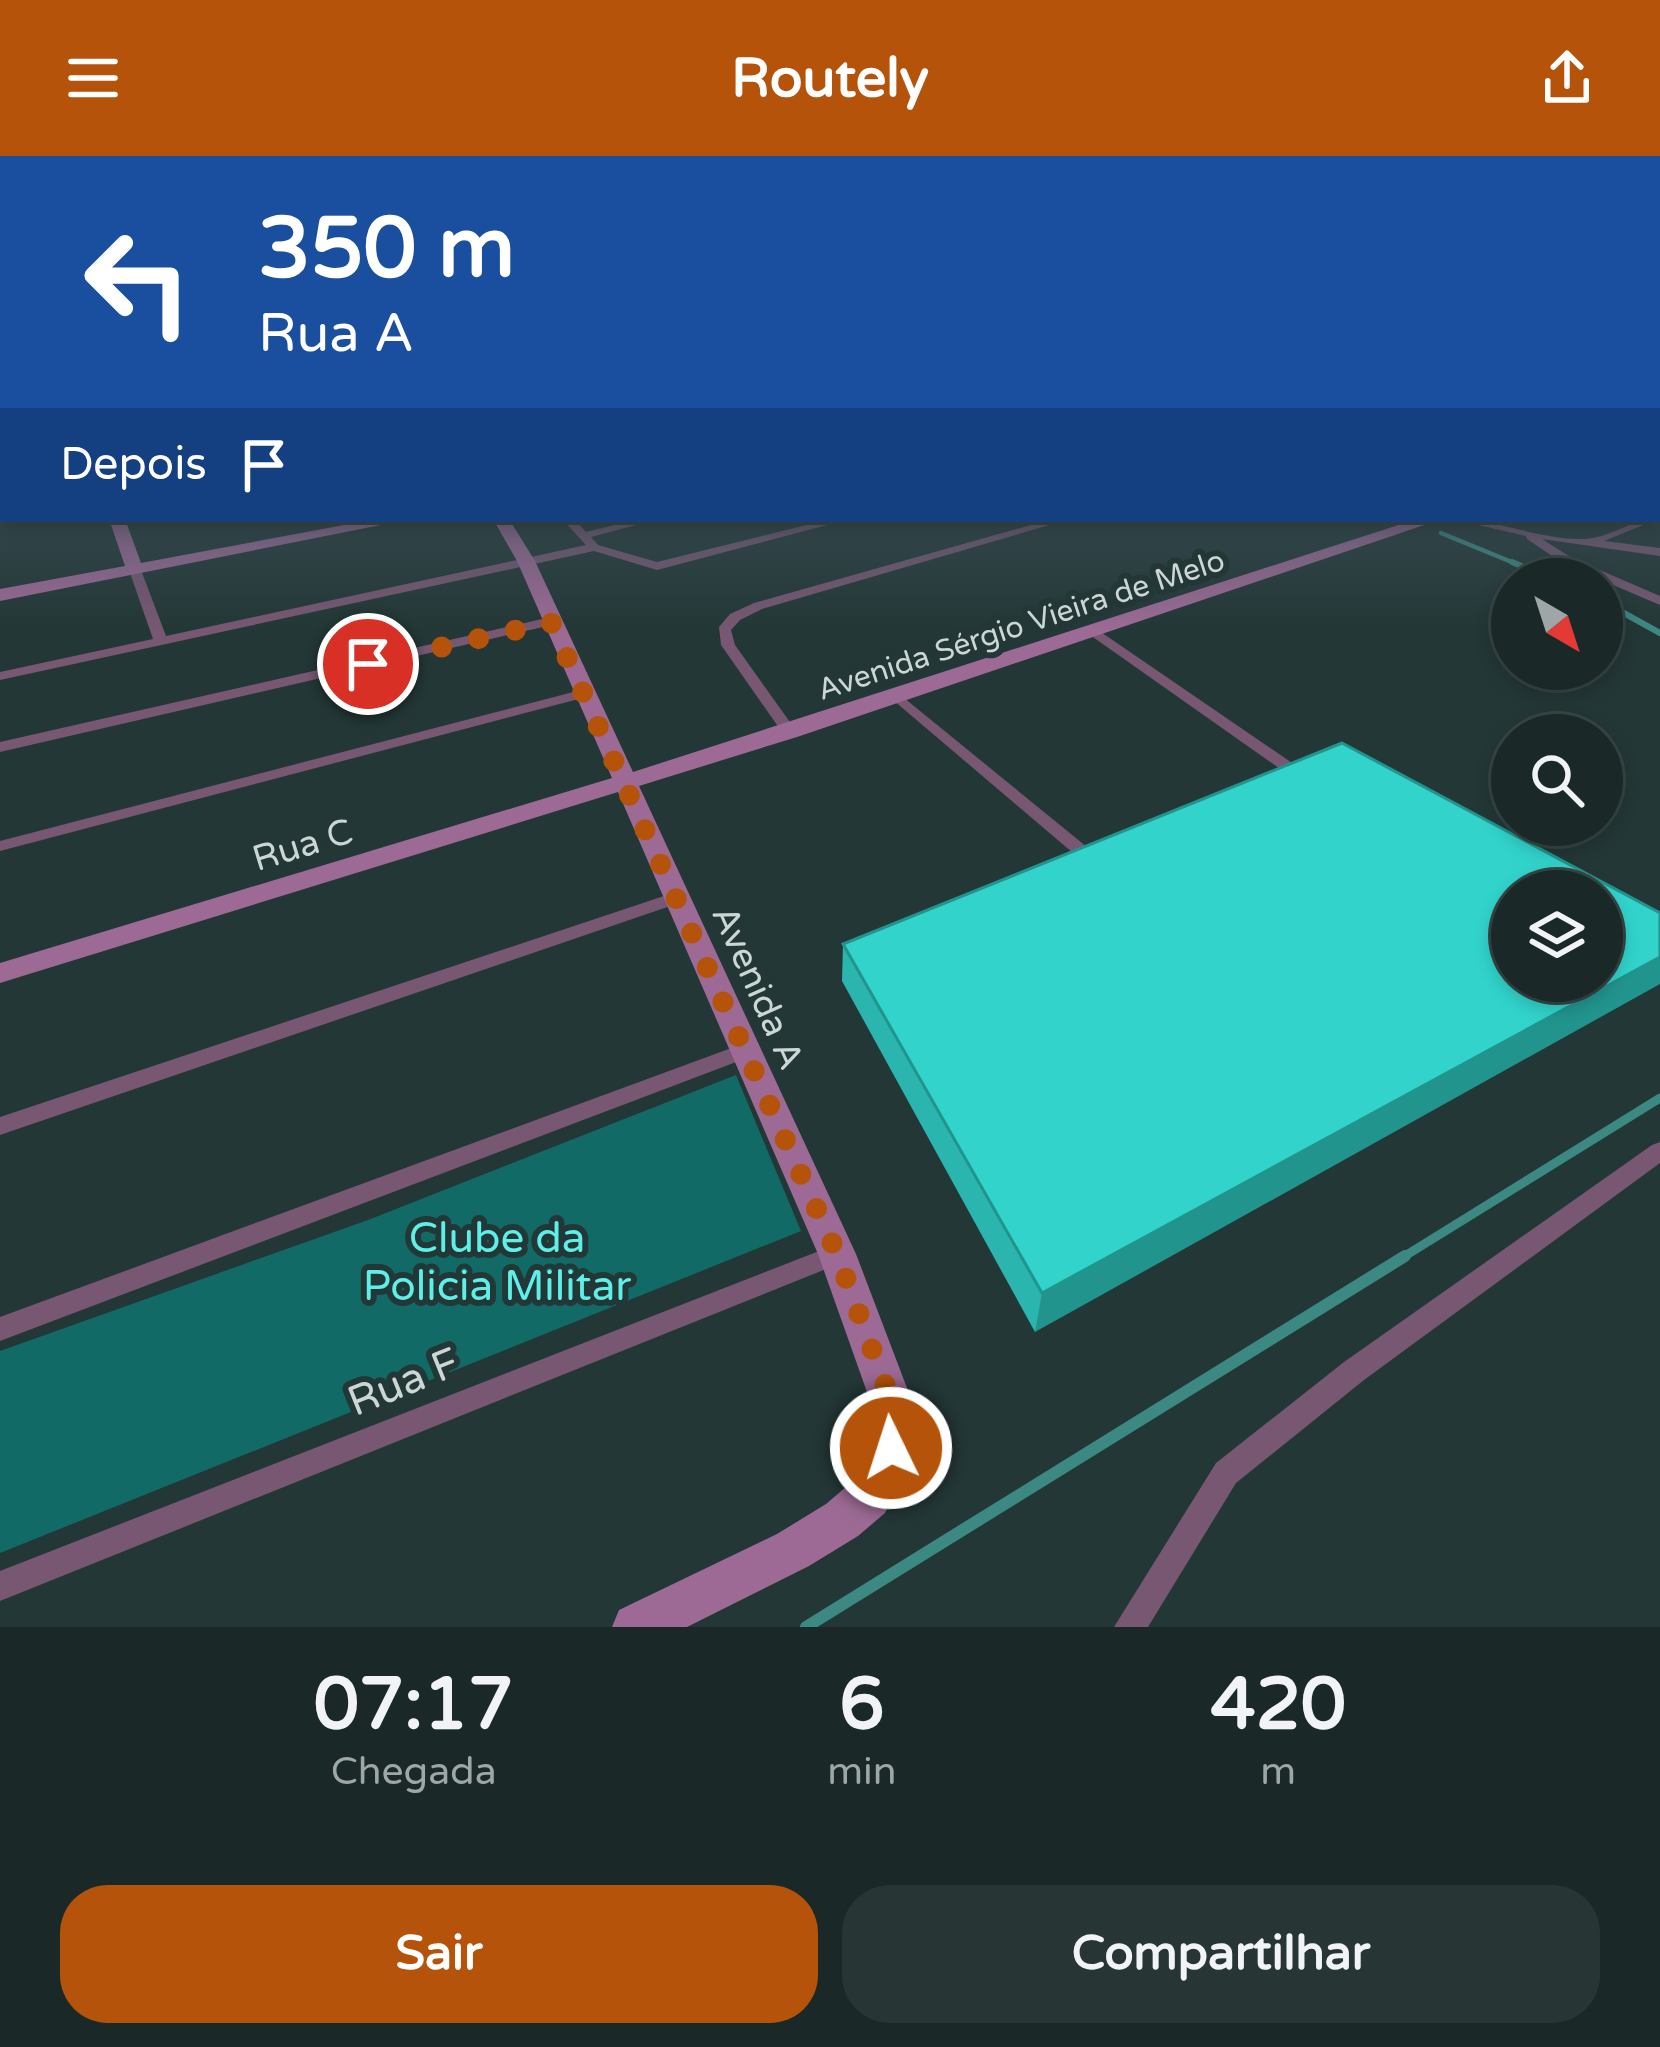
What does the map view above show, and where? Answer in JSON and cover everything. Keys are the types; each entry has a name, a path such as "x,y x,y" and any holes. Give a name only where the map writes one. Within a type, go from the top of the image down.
{"street":[{"path":"121,522 161,641"},
{"path":"0,595 388,522"},
{"name":"Avenida A","path":"503,522 526,561 837,1254 894,1409 891,1448 869,1497 794,1550 636,1627"},
{"path":"570,522 594,547 657,566 832,522"},
{"path":"789,732 728,646 724,630 735,617 758,606 1053,522"},
{"path":"1382,522 1402,530"},
{"name":"Avenida Sérgio Vieira de Melo","path":"625,784 1425,522"},
{"path":"1472,522 1660,552"},
{"path":"1589,543 1644,522"},
{"path":"582,536 612,524"},
{"path":"1527,534 1568,561 1655,602"},
{"path":"0,676 594,547"},
{"path":"0,747 551,622"},
{"path":"1095,632 1292,770"},
{"path":"0,846 585,693"},
{"path":"898,697 1092,860"},
{"name":"Rua C","path":"0,973 625,784"},
{"path":"0,1126 676,898"},
{"path":"0,1329 745,1051"},
{"path":"1130,1627 1226,1473 1259,1444 1660,1151"},
{"name":"Rua F","path":"0,1586 837,1254"}],"green space":[{"name":"Clube da Policia Militar","path":"736,1075 801,1231 0,1553 0,1351 368,1220"}],"building":[{"path":"1342,743 1491,823 1491,846 1535,846 1580,870 1491,870 1491,1002 1577,1002 1042,1293 843,944"},
{"path":"1623,893 1660,913 1660,957 1623,977"}],"waterway":[{"path":"1441,533 1502,558"},
{"path":"1623,613 1660,633"},
{"path":"1400,1259 1660,1098"},
{"path":"806,1627 1405,1256"}],"route":[{"path":"368,664 551,622 837,1254 894,1409 891,1448"}]}
